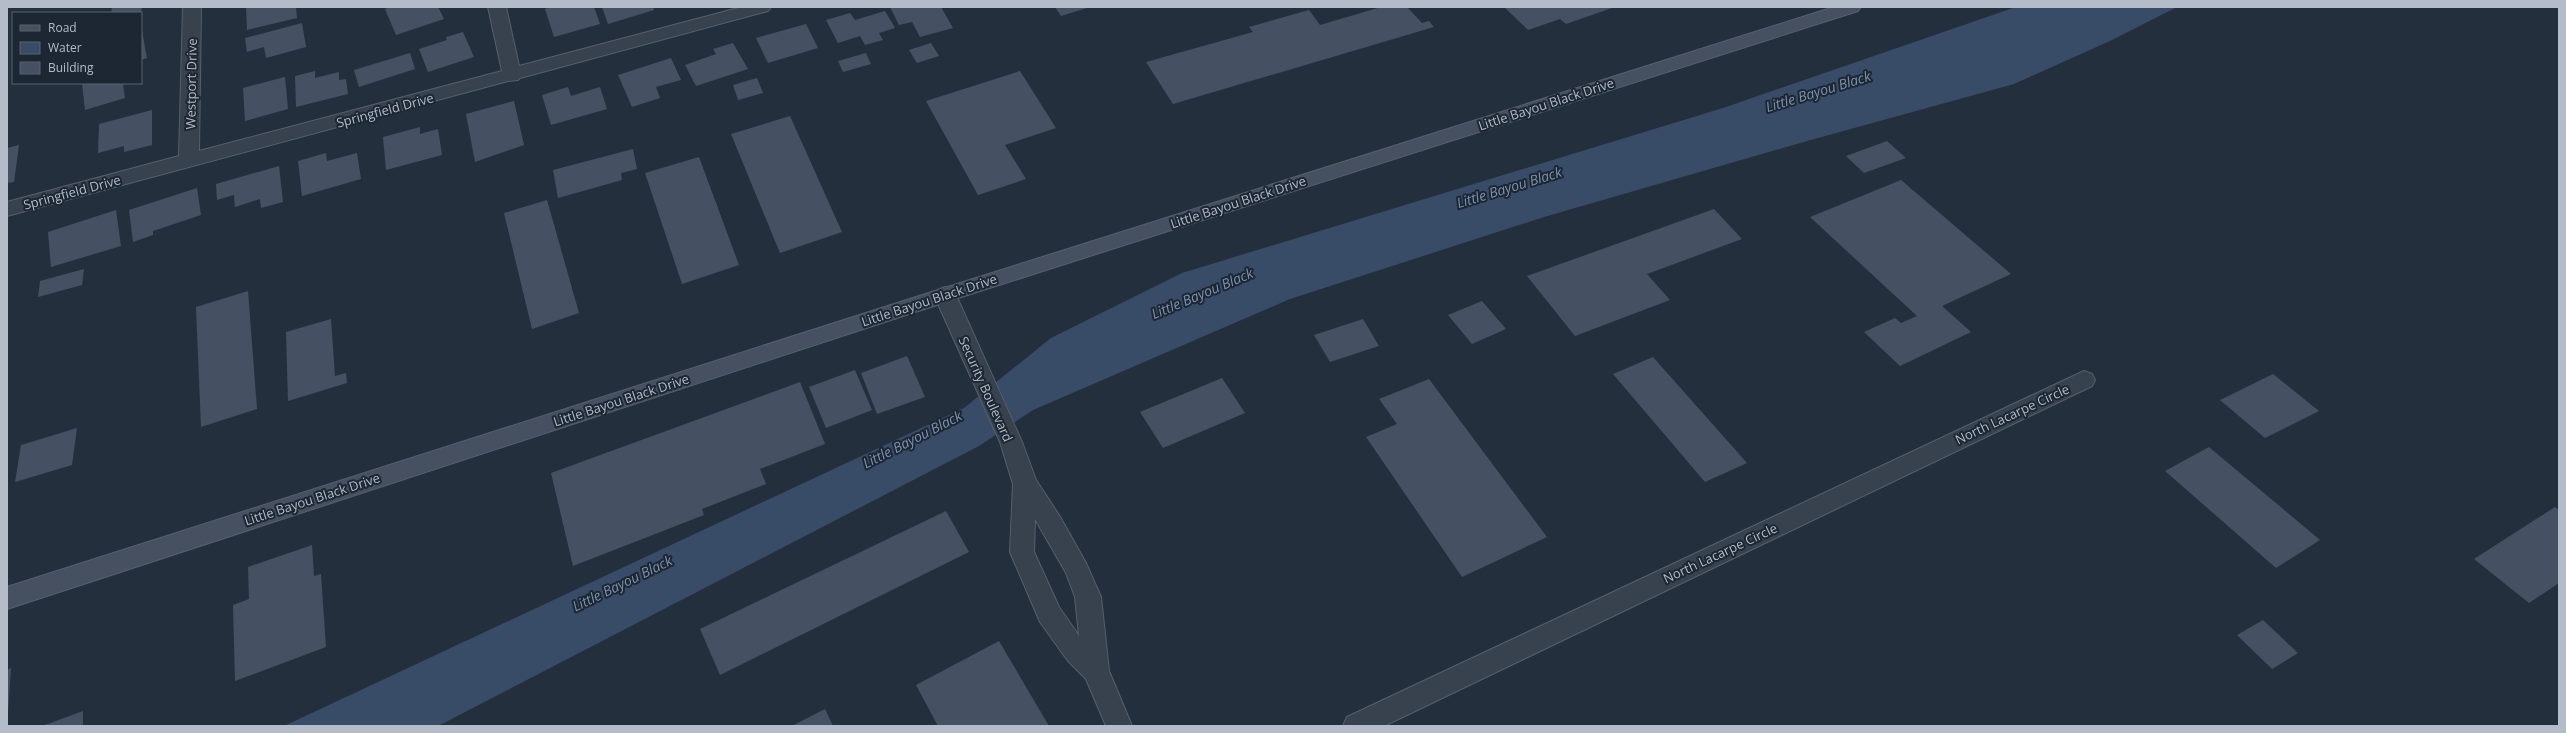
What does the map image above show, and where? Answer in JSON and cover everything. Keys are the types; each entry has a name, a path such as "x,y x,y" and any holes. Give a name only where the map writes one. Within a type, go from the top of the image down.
{"main road":[{"name":"Little Bayou Black Drive","path":"7,598 945,295 1852,7"}],"street":[{"name":"Westport Drive","path":"189,162 192,7"},
{"path":"497,7 512,76"},
{"name":"Springfield Drive","path":"7,209 512,76 762,7"},
{"name":"Security Boulevard","path":"945,295 970,354 1011,442 1025,484 1051,522 1077,570 1088,597 1096,671 1119,726"},
{"name":"North Lacarpe Circle","path":"1356,726 2084,380"},
{"name":"Security Boulevard","path":"1025,484 1022,552 1049,614 1077,652 1096,671"}],"water":[{"name":"Little Bayou Black","path":"2016,7 2177,7 2112,40 2014,84 1807,141 1544,217 1290,299 1033,410 979,446 438,726 284,726 964,408 1051,338 1182,273 1723,108"}],"building":[{"path":"112,7 142,7 141,12 111,12"},
{"path":"246,7 296,7 297,18 247,30"},
{"path":"389,7 438,7 444,19 396,35 385,9"},
{"path":"551,7 594,7 600,24 554,37 545,9"},
{"path":"602,7 653,7 654,10 608,24"},
{"path":"890,7 941,7 953,28 920,37 912,22 899,25"},
{"path":"1055,7 1090,7 1061,16"},
{"path":"1381,7 1407,7 1422,23 1429,21 1434,27 1173,104 1146,62 1253,32 1249,27 1309,10 1320,25"},
{"path":"1504,7 1615,7 1566,24 1560,19 1528,30"},
{"path":"885,11 895,28 879,33 883,40 865,45 860,36 838,43 826,20 850,13 855,20"},
{"path":"302,23 306,47 266,58 264,47 247,52 245,38"},
{"path":"806,24 818,48 768,63 756,38"},
{"path":"142,31 147,58 142,60"},
{"path":"463,32 474,57 428,72 419,49 447,40 446,37"},
{"path":"733,43 748,69 696,86 685,65 716,54 713,49"},
{"path":"931,43 939,56 917,63 909,50"},
{"path":"410,53 415,69 359,87 354,70"},
{"path":"866,53 871,64 843,72 838,61"},
{"path":"671,58 681,80 656,87 660,98 632,107 618,75"},
{"path":"315,71 315,78 339,72 339,80 346,79 348,94 296,107 295,76"},
{"path":"1020,71 1056,128 1005,145 1026,179 978,195 926,101"},
{"path":"285,77 288,109 245,121 243,88"},
{"path":"757,78 763,93 738,100 733,85"},
{"path":"82,84 125,84 123,85 125,98 85,110"},
{"path":"568,87 571,96 600,87 607,109 551,125 542,95"},
{"path":"514,101 524,145 475,162 466,114"},
{"path":"152,110 152,145 124,152 124,146 98,153 99,124"},
{"path":"790,116 842,232 780,253 731,134"},
{"path":"420,127 420,134 438,129 442,155 386,170 383,137"},
{"path":"1887,141 1906,158 1864,173 1846,156"},
{"path":"19,145 14,182 7,183 7,148"},
{"path":"633,149 637,169 621,173 622,180 558,198 553,170"},
{"path":"326,153 327,161 357,153 361,179 302,196 298,161"},
{"path":"699,157 739,265 682,284 645,173"},
{"path":"279,166 283,202 261,208 260,199 235,207 234,195 217,200 216,184"},
{"path":"1901,180 2011,274 1942,306 1971,332 1900,366 1864,332 1895,318 1901,323 1917,316 1810,217"},
{"path":"197,188 201,215 153,231 153,235 133,242 129,210"},
{"path":"547,200 579,313 532,329 504,213"},
{"path":"1714,209 1742,239 1647,274 1670,300 1575,336 1527,276"},
{"path":"116,210 121,246 51,267 48,232"},
{"path":"84,269 82,285 38,297 40,281"},
{"path":"248,291 257,409 201,427 196,307"},
{"path":"1482,301 1506,329 1472,344 1448,315"},
{"path":"331,319 335,376 346,373 347,383 288,401 286,332"},
{"path":"1363,319 1379,346 1330,362 1314,335"},
{"path":"907,356 925,397 877,414 861,373"},
{"path":"1653,357 1747,463 1705,482 1613,374"},
{"path":"855,370 872,410 826,428 809,387"},
{"path":"2273,374 2319,411 2265,438 2220,400"},
{"path":"1222,378 1245,413 1163,448 1140,412"},
{"path":"1429,379 1547,537 1462,577 1366,437 1397,424 1379,399"},
{"path":"800,382 825,444 760,469 766,484 702,509 704,515 573,566 551,473"},
{"path":"77,428 72,465 15,482 21,445"},
{"path":"2209,447 2320,540 2276,568 2165,471"},
{"path":"2555,507 2559,510 2559,583 2529,603 2474,559"},
{"path":"946,511 969,552 720,675 700,629"},
{"path":"312,545 314,576 321,574 326,647 235,681 233,605 249,599 248,567"},
{"path":"2263,620 2298,653 2272,669 2237,635"},
{"path":"999,641 1049,726 938,726 916,685"},
{"path":"11,668 8,714 7,714 7,670"},
{"path":"825,709 833,726 792,726"},
{"path":"83,711 83,726 42,726"}]}
